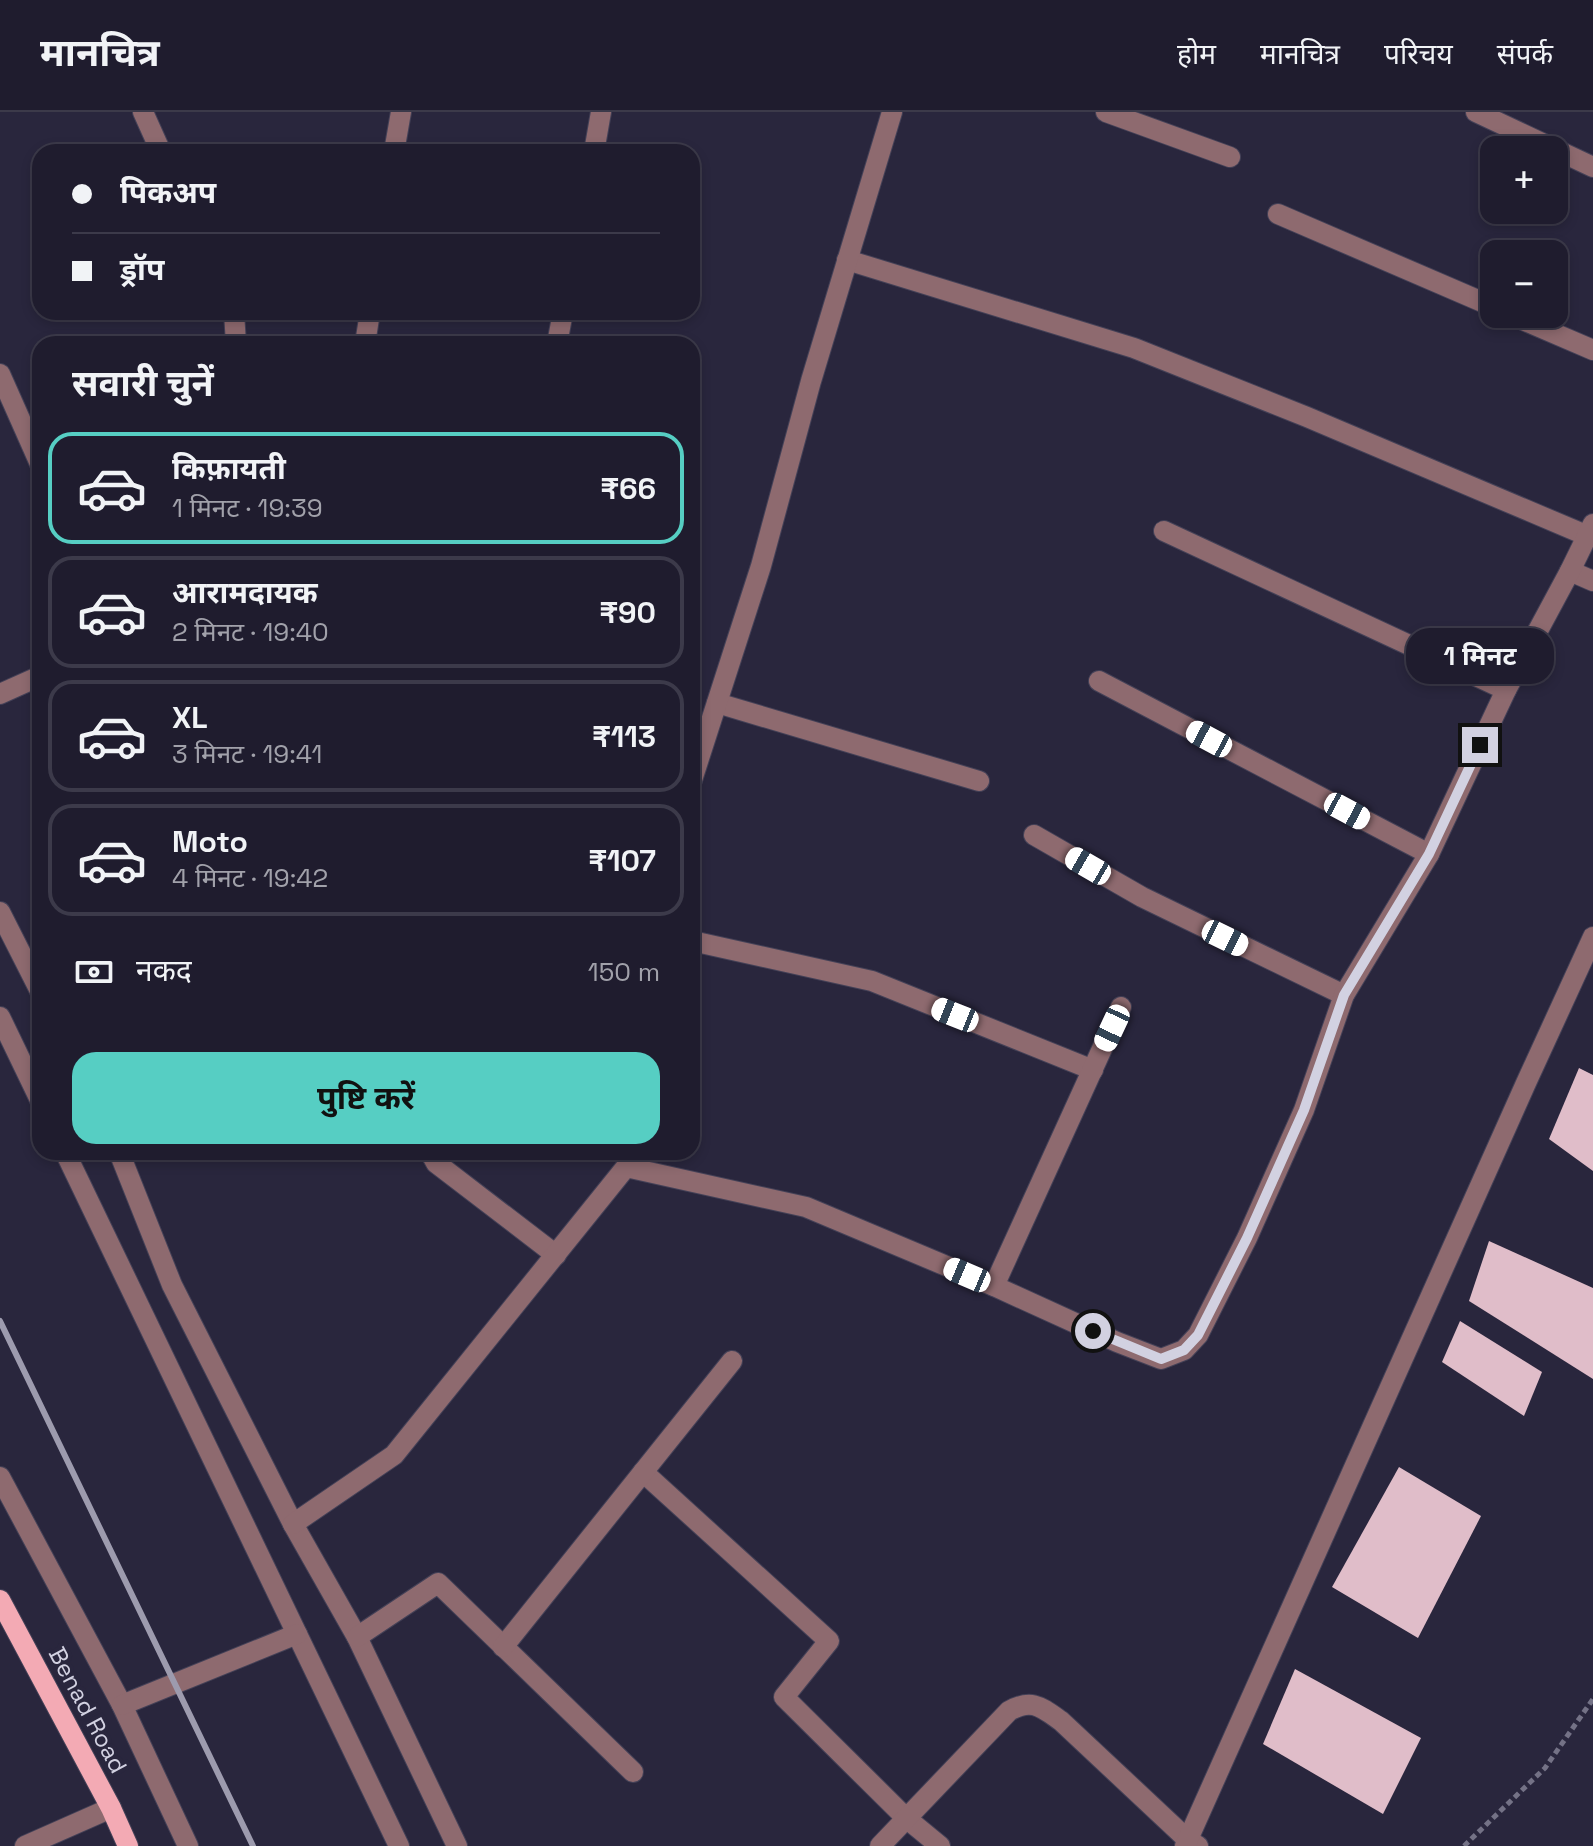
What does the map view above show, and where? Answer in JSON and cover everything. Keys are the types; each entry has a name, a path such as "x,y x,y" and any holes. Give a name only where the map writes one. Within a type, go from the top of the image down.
{"main road":[{"name":"Benad Road","path":"0,1600 111,1808 128,1846"}],"street":[{"path":"143,112 157,144"},
{"path":"395,144 401,112"},
{"path":"595,144 601,112"},
{"path":"700,755 761,566 811,381 892,112"},
{"path":"1106,112 1230,157"},
{"path":"1476,112 1593,167"},
{"path":"1278,214 1480,301"},
{"path":"293,1524 394,1455 556,1255 621,1160 806,1207 1161,1359 1184,1350 1198,1335 1247,1238 1304,1110 1344,995 1429,854 1506,690 1591,530 1134,348 847,260"},
{"path":"1542,328 1593,350"},
{"path":"0,374 32,444"},
{"path":"1164,531 1506,690"},
{"path":"1570,571 1593,581"},
{"path":"0,694 32,680"},
{"path":"1099,681 1429,854"},
{"path":"717,703 979,781"},
{"path":"1034,835 1142,897 1344,995"},
{"path":"0,912 32,959"},
{"path":"880,1846 1009,1711 1021,1705 1039,1705 1061,1721 1190,1844 1519,1097 1593,937"},
{"path":"700,943 872,981 1093,1070"},
{"path":"994,1286 1121,1007"},
{"path":"0,1017 32,1083"},
{"path":"69,1160 399,1846"},
{"path":"123,1160 172,1285 293,1524 357,1637 457,1846"},
{"path":"434,1160 556,1255"},
{"path":"503,1647 732,1361"},
{"path":"643,1472 829,1641 784,1697 906,1818 940,1846"},
{"path":"0,1477 122,1705 188,1846"},
{"path":"357,1637 438,1583 633,1772"},
{"path":"122,1705 297,1634"},
{"path":"25,1846 111,1808"}],"path":[{"path":"1464,1846 1545,1768 1593,1699"}],"building":[{"path":"1579,1068 1593,1075 1593,1171 1549,1139"},
{"path":"1489,1241 1593,1288 1593,1379 1469,1301"},
{"path":"1460,1321 1542,1372 1524,1416 1442,1362"},
{"path":"1399,1467 1481,1516 1418,1638 1332,1587"},
{"path":"1295,1669 1421,1738 1383,1814 1263,1744"}],"railway":[{"path":"0,1321 253,1846"}],"route":[{"path":"1093,1331 1161,1359 1184,1350 1198,1335 1247,1238 1304,1110 1344,995 1429,854 1480,745"}]}
